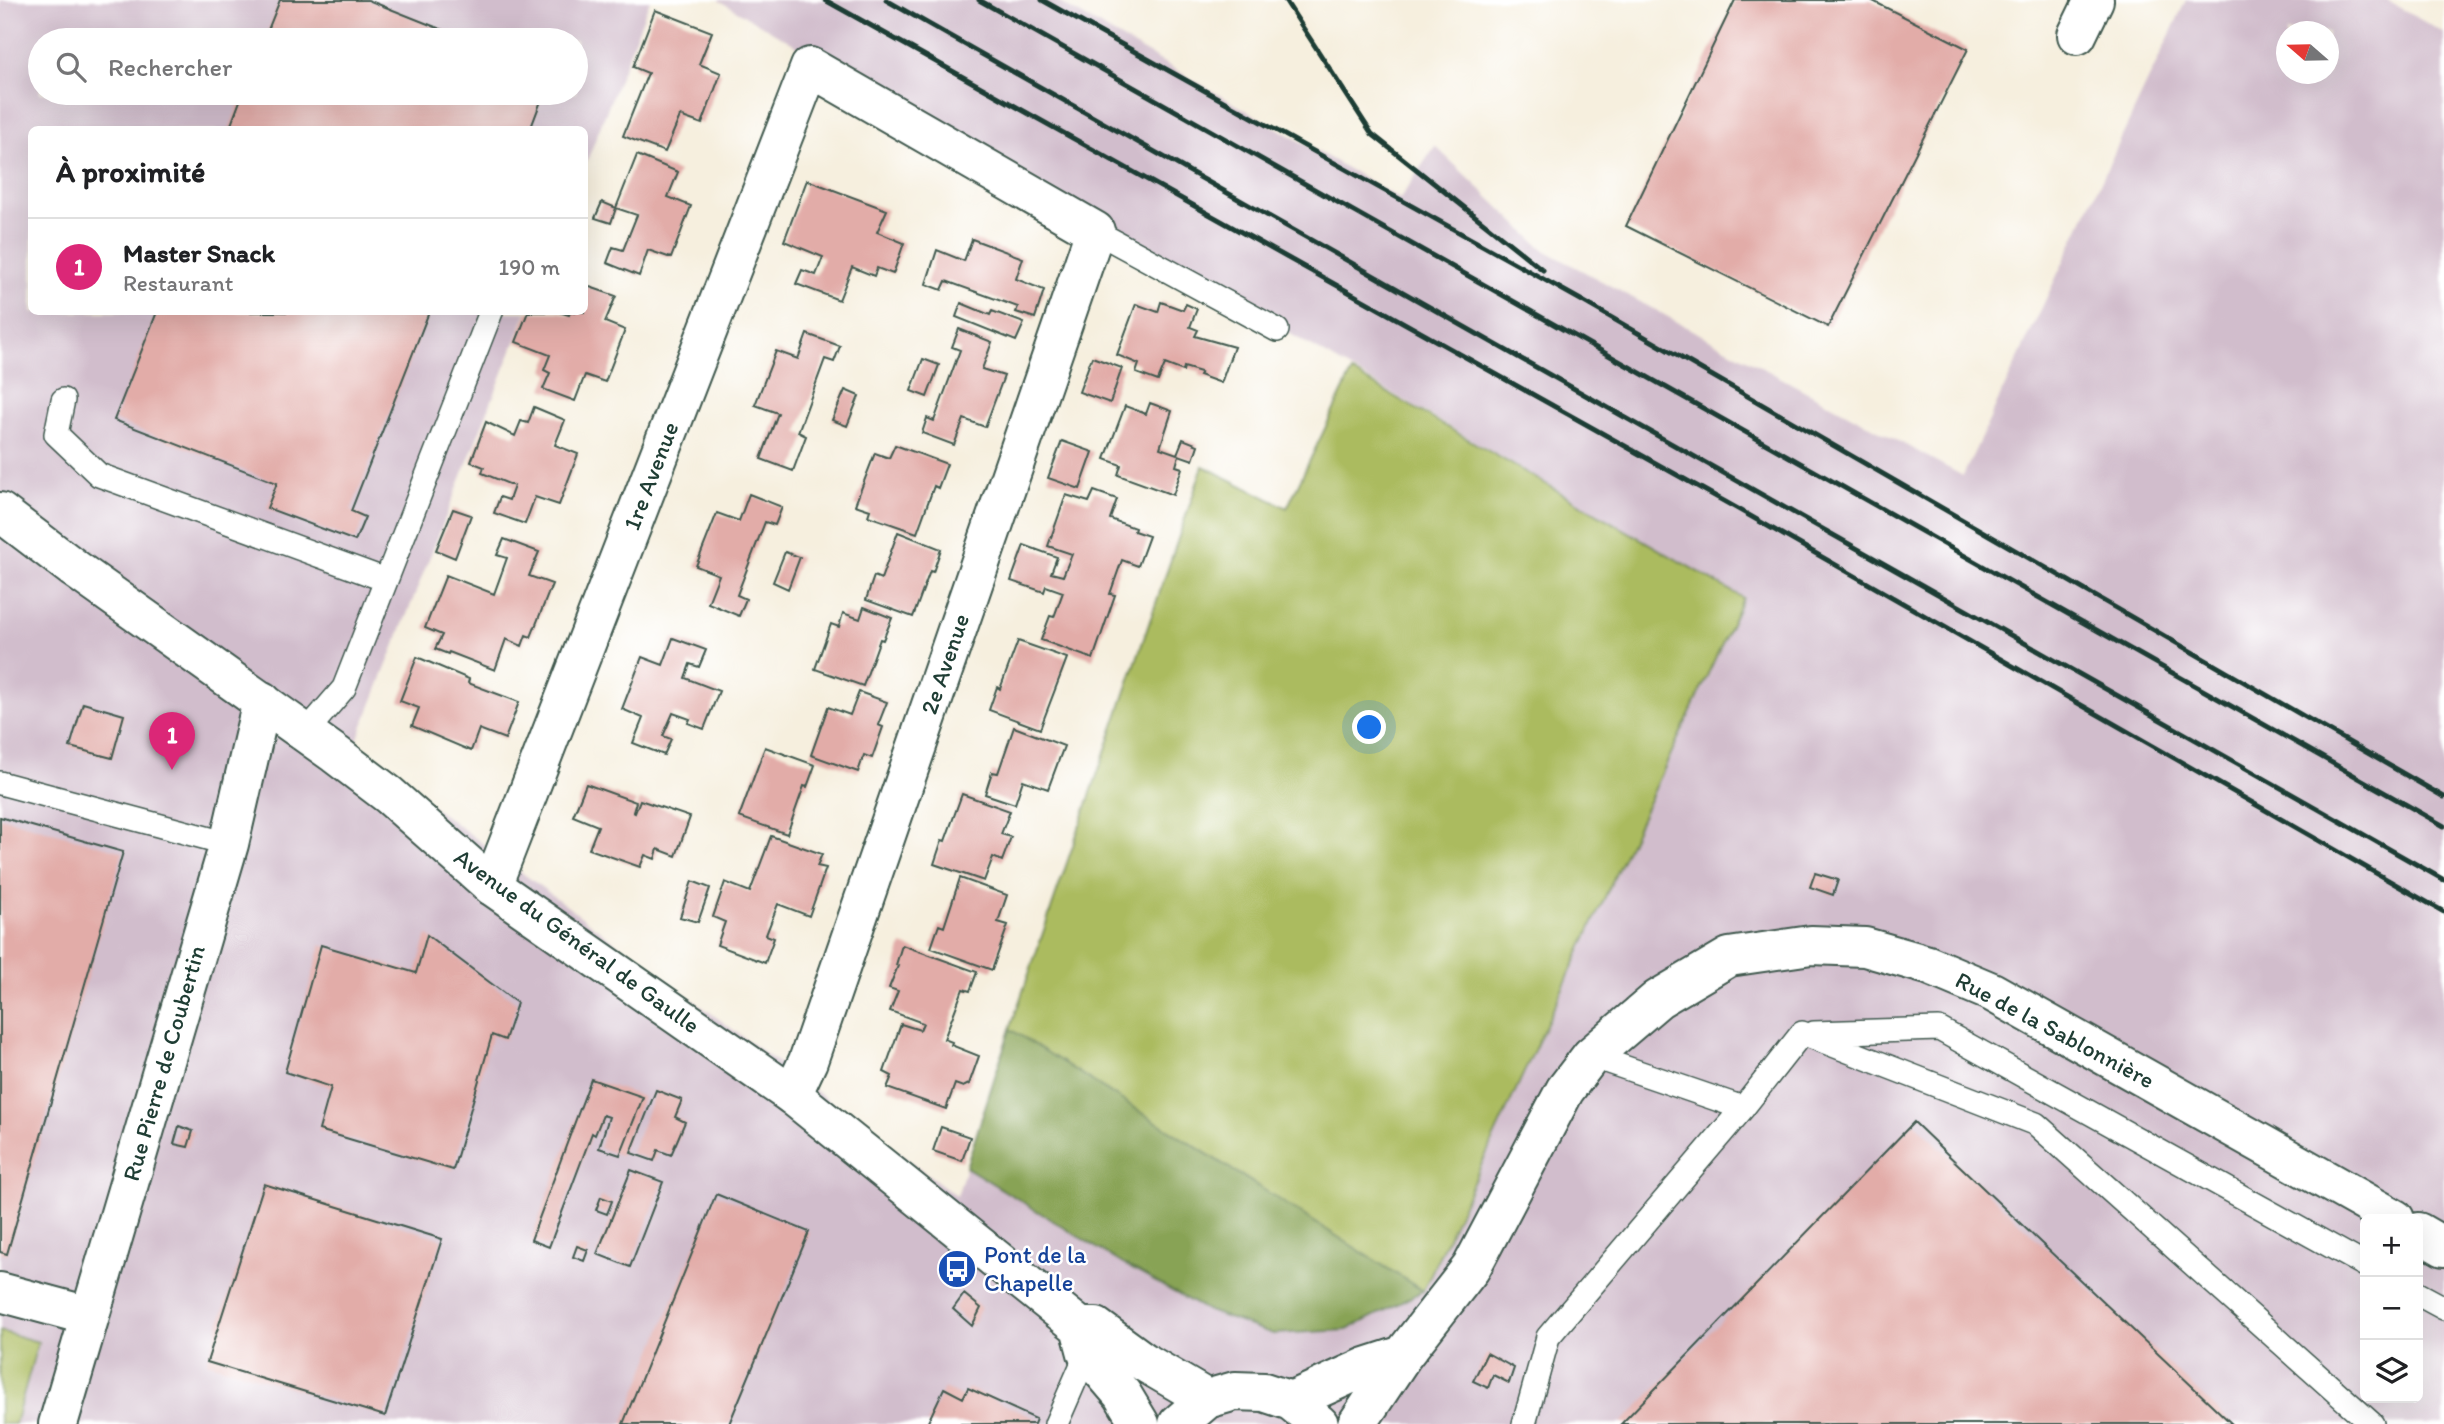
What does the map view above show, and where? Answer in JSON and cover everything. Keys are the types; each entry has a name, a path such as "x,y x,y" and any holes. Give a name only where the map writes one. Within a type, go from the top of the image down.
{"street":[{"path":"2077,35 2094,0"},
{"name":"1re Avenue","path":"492,886 810,67 1094,231"},
{"name":"2e Avenue","path":"792,1095 808,1061 1094,231"},
{"name":"Avenue du Général de Gaulle","path":"0,512 75,569 306,732 389,796 492,886 792,1095 1084,1340 1140,1424"},
{"name":"Rue Pierre de Coubertin","path":"58,1424 229,844 262,701"},
{"name":"Rue de la Sablonnière","path":"1357,1424 1403,1355 1471,1268 1565,1090 1591,1056 1658,999 1729,957 1811,945 1865,947 1928,965 1992,992 2386,1214"},
{"path":"2423,1235 2444,1247"},
{"path":"0,1292 89,1316"},
{"name":"Avenue du Général de Gaulle","path":"1084,1340 1097,1327 1144,1362 1207,1399"},
{"path":"1178,1424 1207,1399 1235,1391 1264,1392 1305,1412 1366,1367 1403,1355"}],"lane":[{"path":"1094,231 1277,330"},
{"path":"306,732 344,688 491,315"},
{"path":"63,400 55,434 99,475 386,580"},
{"path":"0,783 229,844"},
{"path":"1802,1033 1940,1029 2360,1262"},
{"path":"1524,1424 1548,1337 1743,1108 1802,1033"},
{"path":"1802,1033 2036,1124 2372,1424"},
{"path":"1591,1056 1743,1108"},
{"path":"2423,1297 2444,1308"},
{"path":"1056,1424 1084,1340"}],"shaded area":[{"path":"0,0 650,0 588,158 588,126 28,126 28,315 526,315 354,748 957,1196 966,1167 1123,1264 1208,1311 1743,598 718,0 1055,0 1400,199 1435,146 1544,250 1963,476 2186,0 2386,0 2444,33 2444,1424 15,1424 38,1342 0,1331"}],"green space":[{"path":"1352,372 1743,598 1423,1291 1010,1029 1203,466 1287,508"},
{"path":"1010,1029 1423,1291 1347,1330 1273,1334 1208,1311 1123,1264 966,1167"},
{"path":"0,1331 38,1342 15,1424 0,1424"}],"building":[{"path":"280,0 368,0 438,28 269,28"},
{"path":"1735,0 1871,0 1968,49 1828,327 1626,226"},
{"path":"655,10 712,32 699,64 721,73 702,124 680,116 665,152 623,136 648,73 633,67"},
{"path":"238,105 539,105 532,126 231,126"},
{"path":"637,155 678,172 668,197 691,206 671,258 648,250 639,276 607,263 613,247 623,250 637,215 616,208"},
{"path":"807,180 887,210 877,232 904,243 893,274 877,268 874,276 852,267 839,300 796,284 802,270 816,275 823,257 784,241"},
{"path":"602,202 616,208 611,223 595,218"},
{"path":"972,239 1023,258 1016,279 1044,290 1035,318 1016,312 1018,307 946,281 942,290 926,284 937,250 964,261"},
{"path":"588,286 616,296 605,322 625,330 605,382 585,375 575,401 543,389 550,373 544,370 550,355 516,342 527,315 588,315"},
{"path":"1161,302 1183,310 1186,304 1197,309 1190,327 1198,330 1195,336 1234,347 1221,383 1199,375 1201,372 1184,367 1183,371 1165,364 1158,381 1136,373 1139,364 1117,355 1136,304 1158,312"},
{"path":"961,303 990,315 992,311 1024,323 1016,341 956,317"},
{"path":"156,315 428,315 351,511 365,517 355,541 267,508 277,483 114,420"},
{"path":"959,329 992,342 982,369 1004,376 985,427 964,419 954,445 922,433 927,418 934,421 960,350 952,347"},
{"path":"807,334 840,346 834,362 825,359 798,432 806,436 793,471 761,459 778,413 755,405 776,351 798,359"},
{"path":"1092,357 1122,368 1110,403 1079,392"},
{"path":"923,359 939,365 927,397 911,391"},
{"path":"845,390 859,396 847,426 832,420"},
{"path":"1150,403 1172,411 1160,448 1177,454 1183,439 1198,445 1193,460 1179,455 1176,466 1182,468 1173,495 1118,475 1121,465 1105,459 1125,406 1146,414"},
{"path":"534,407 565,420 555,445 578,454 559,505 535,497 525,524 494,513 500,497 509,500 514,486 482,473 484,467 471,462 486,422 515,436 521,421 528,423"},
{"path":"1062,441 1093,452 1080,489 1048,478"},
{"path":"895,445 947,464 938,488 934,486 917,533 868,516 870,510 855,505 875,453 889,458"},
{"path":"1094,491 1117,499 1110,519 1149,536 1138,566 1122,560 1110,594 1115,595 1093,659 1041,640 1050,616 1054,617 1063,592 1046,586 1044,592 1011,581 1024,545 1057,557 1051,573 1063,576 1072,554 1048,546 1066,495 1089,502"},
{"path":"749,494 782,507 775,525 765,522 737,595 746,599 739,616 708,603 719,575 696,566 717,513 739,521"},
{"path":"453,509 471,515 455,558 436,550"},
{"path":"898,532 941,549 913,617 866,600 874,576 881,579"},
{"path":"504,539 539,552 529,576 552,584 531,637 526,635 522,646 506,639 495,670 435,649 442,635 425,628 446,575 494,594 507,558 497,555"},
{"path":"785,552 800,557 788,589 773,582"},
{"path":"864,607 892,618 883,640 880,639 863,686 815,669 831,624 839,627 843,613 860,619"},
{"path":"673,638 706,650 699,667 690,664 685,678 719,691 704,729 688,723 690,719 673,713 663,736 671,739 664,755 633,743 643,718 622,709 642,657 663,665"},
{"path":"1018,641 1067,658 1040,729 989,710"},
{"path":"417,657 469,679 468,683 519,702 505,739 479,729 471,751 412,726 419,708 400,701"},
{"path":"859,692 887,702 878,725 883,727 872,758 864,755 858,772 811,755 828,707 850,715"},
{"path":"83,703 124,715 112,758 70,747"},
{"path":"1014,727 1064,746 1048,789 1023,780 1015,804 985,794 992,772 998,773"},
{"path":"765,747 815,765 807,787 804,786 787,834 739,817"},
{"path":"586,784 636,802 635,813 640,800 690,817 676,856 658,849 655,859 645,855 640,867 589,849 598,826 573,816"},
{"path":"962,794 1010,811 1001,834 1011,837 1002,861 993,857 984,881 934,864"},
{"path":"0,817 123,852 7,1254 0,1252"},
{"path":"771,836 822,854 817,866 826,868 809,916 778,904 766,935 774,938 765,963 717,945 725,922 713,917 725,882 750,892"},
{"path":"1815,873 1838,880 1833,895 1810,887"},
{"path":"960,878 1007,895 998,922 1008,925 992,970 931,948 939,925 944,927"},
{"path":"692,881 710,888 698,922 680,917"},
{"path":"427,935 517,1003 505,1040 492,1035 453,1170 319,1130 331,1087 285,1072 321,945 416,973"},
{"path":"902,945 977,972 970,991 963,989 944,1039 952,1042 951,1045 979,1056 969,1084 963,1087 955,1084 946,1109 887,1088 892,1076 884,1072 901,1024 920,1030 923,1023 890,1011 898,991 889,988 898,966 896,965"},
{"path":"591,1079 643,1097 620,1155 599,1148 609,1117 603,1115 595,1135 592,1133 549,1247 531,1240"},
{"path":"656,1090 682,1100 675,1117 685,1122 671,1155 658,1150 654,1161 631,1153"},
{"path":"1914,1122 1943,1150 2232,1424 1621,1424"},
{"path":"179,1126 193,1131 188,1147 174,1144"},
{"path":"941,1127 970,1137 962,1161 933,1151"},
{"path":"631,1170 663,1182 630,1267 597,1254"},
{"path":"264,1184 442,1239 385,1416 207,1362"},
{"path":"716,1194 809,1232 729,1424 623,1424"},
{"path":"601,1197 612,1201 607,1214 596,1210"},
{"path":"577,1246 588,1250 584,1261 573,1257"},
{"path":"964,1294 981,1308 972,1326 953,1309"},
{"path":"1487,1353 1514,1368 1509,1383 1493,1375 1488,1388 1473,1381"},
{"path":"944,1388 963,1398 968,1388 1036,1419 1034,1424 927,1424"}],"railway":[{"path":"825,0 1738,509 2444,912"},
{"path":"886,0 2444,880"},
{"path":"979,0 2444,826"},
{"path":"1042,0 1579,299 2444,797"},
{"path":"1285,0 1372,134 1543,270"}],"place":[{"name":"Master Snack","path":"172,770"},
{"name":"Pont de la Chapelle","path":"957,1269"}]}
